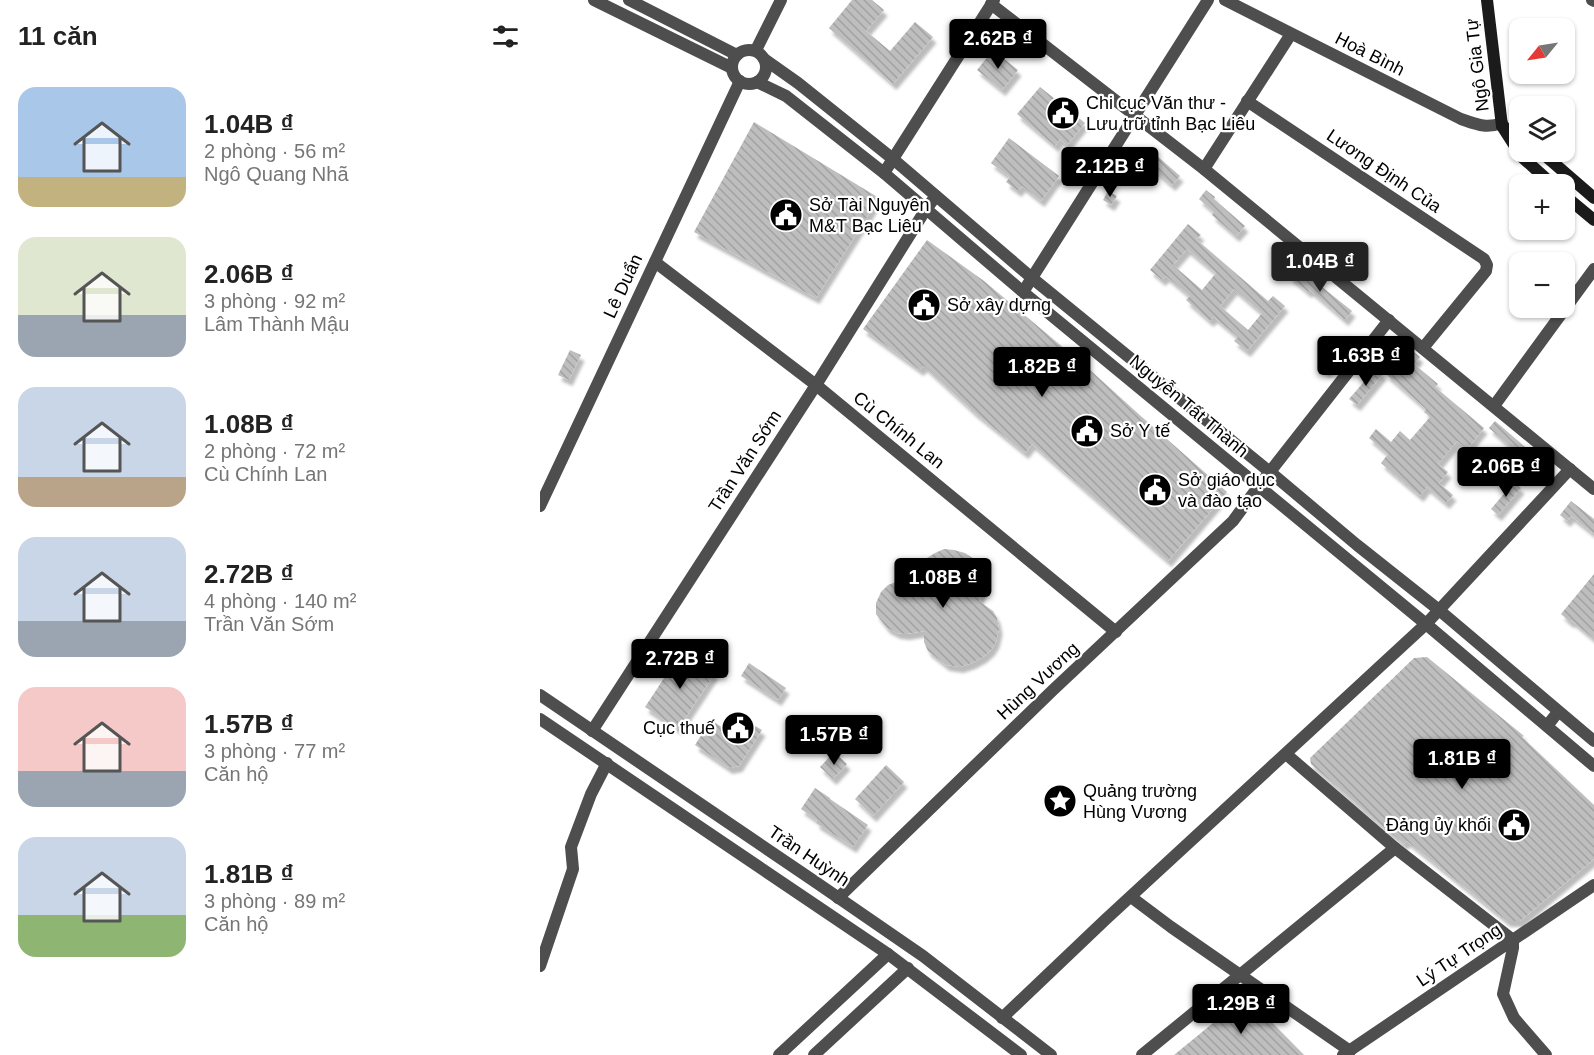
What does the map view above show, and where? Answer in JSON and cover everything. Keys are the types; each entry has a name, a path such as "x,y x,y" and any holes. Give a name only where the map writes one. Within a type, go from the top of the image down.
{"main road":[{"name":"Ngô Gia Tự","path":"1487,0 1502,124"},
{"name":"Hoà Bình","path":"1502,124 1509,129"},
{"path":"1502,124 1522,157 1541,174"},
{"path":"1552,162 1594,198"},
{"path":"1575,204 1594,220"}],"street":[{"path":"594,0 732,68"},
{"path":"628,0 737,55"},
{"path":"760,54 781,0"},
{"path":"1023,292 1208,0"},
{"name":"Hoà Bình","path":"1225,0 1461,119 1483,127 1502,124"},
{"path":"884,174 992,2 1204,169 1594,489"},
{"path":"1204,169 1291,34"},
{"path":"740,81 734,75 733,61 742,50 749,49 760,54 766,68 762,79 757,82"},
{"name":"Nguyễn Tất Thành","path":"760,54 892,159 1032,278 1439,610 1594,741"},
{"name":"Nguyễn Tất Thành","path":"740,81 748,85 757,82 786,96 884,174 1594,766"},
{"name":"Lê Duẩn","path":"540,506 740,81"},
{"name":"Lương Định Của","path":"1247,101 1484,259 1488,265 1482,277 1423,348"},
{"name":"Trần Văn Sớm","path":"592,731 936,196"},
{"name":"Cù Chính Lan","path":"655,262 816,385 1116,632"},
{"path":"1494,406 1594,269"},
{"name":"Hùng Vương","path":"827,914 838,898 1053,690 1233,521 1389,320"},
{"path":"1145,393 1156,379"},
{"path":"990,1030 1426,624 1570,469"},
{"path":"1346,559 1357,545"},
{"name":"Trần Huỳnh","path":"540,695 923,956 1052,1055"},
{"path":"1547,726 1558,712"},
{"name":"Trần Huỳnh","path":"540,719 888,954 1021,1055"},
{"path":"1286,754 1395,848 1514,940 1503,994 1514,1018 1546,1055"},
{"path":"540,966 573,869 571,846 591,794 607,763"},
{"path":"1142,1055 1395,848"},
{"name":"Lý Tự Trọng","path":"1347,1053 1594,885"},
{"path":"1131,897 1347,1053"},
{"path":"778,1055 888,954"},
{"path":"814,1055 908,969"}],"building":[{"path":"852,0 872,0 884,10 866,31 890,51 915,22 933,37 893,84 829,28"},
{"path":"993,50 1018,70 1002,90 977,70"},
{"path":"1040,87 1085,123 1067,145 1060,139 1055,146 1017,114"},
{"name":"Sở Tài Nguyên M&T Bạc Liêu","path":"754,122 879,198 816,298 694,232"},
{"path":"1009,138 1059,176 1041,201 1022,186 1018,191 1006,182 1010,177 991,163"},
{"path":"1148,148 1180,176 1172,185 1140,158"},
{"path":"1206,190 1245,226 1236,236 1212,215 1214,212 1199,199"},
{"path":"1108,191 1117,196 1111,205 1103,200"},
{"path":"1188,224 1201,235 1196,239 1268,301 1273,296 1285,306 1247,351 1234,341 1238,337 1214,317 1210,321 1186,300 1190,296 1166,276 1162,280 1150,270","holes":["1187,249 1216,273 1202,290 1173,265","1234,289 1262,313 1248,330 1220,306"]},
{"path":"927,240 984,281 1090,370 1227,492 1168,561 1032,444 1025,453 974,412 924,366 920,370 863,329"},
{"path":"1297,267 1352,311 1345,320 1310,290 1308,292 1289,276"},
{"path":"1409,348 1420,357 1414,364 1438,384 1435,387 1484,428 1467,449 1457,441 1438,464 1448,472 1439,483 1453,495 1446,503 1427,487 1420,496 1381,463 1388,454 1369,438 1376,429 1391,442 1400,431 1410,440 1430,417 1424,412 1426,409 1386,374"},
{"path":"570,350 581,355 569,380 558,375"},
{"path":"1326,356 1334,363 1326,372 1318,365"},
{"path":"1376,368 1383,374 1357,405 1349,399"},
{"path":"1495,421 1537,457 1531,464 1489,428"},
{"path":"1514,482 1521,488 1498,515 1491,509"},
{"path":"1571,501 1594,519 1594,534 1571,516 1567,521 1560,515"},
{"path":"944,549 965,553 980,566 984,582 979,601 993,611 999,629 996,642 991,650 983,657 960,667 946,665 928,651 924,642 924,631 897,633 887,628 876,614 876,603 881,592 888,585 905,581 918,583 922,566 927,558"},
{"path":"1594,574 1594,639 1561,614"},
{"path":"682,651 715,673 678,729 645,707"},
{"path":"1427,657 1524,736 1522,737 1594,805 1594,859 1520,921 1507,921 1407,841 1404,844 1311,764 1310,758 1414,658"},
{"path":"749,663 786,688 778,700 741,676"},
{"path":"711,720 737,737 747,721 762,730 739,766 729,768 695,745"},
{"path":"834,752 847,764 833,779 820,767"},
{"path":"886,765 904,782 873,816 855,799"},
{"path":"815,788 868,825 853,847 816,823 817,820 801,809"},
{"path":"1246,996 1304,1055 1174,1055"}],"place":[{"name":"Chi cục Văn thư - Lưu trữ tỉnh Bạc Liêu","path":"1063,113"},
{"name":"Sở Tài Nguyên M&T Bạc Liêu","path":"786,215"},
{"name":"Sở xây dựng","path":"924,305"},
{"name":"Sở Y tế","path":"1087,431"},
{"name":"Sở giáo dục và đào tạo","path":"1155,490"},
{"name":"Cục thuế","path":"738,728"},
{"name":"Quảng trường Hùng Vương","path":"1060,801"},
{"name":"Đảng ủy khối","path":"1514,825"}]}
